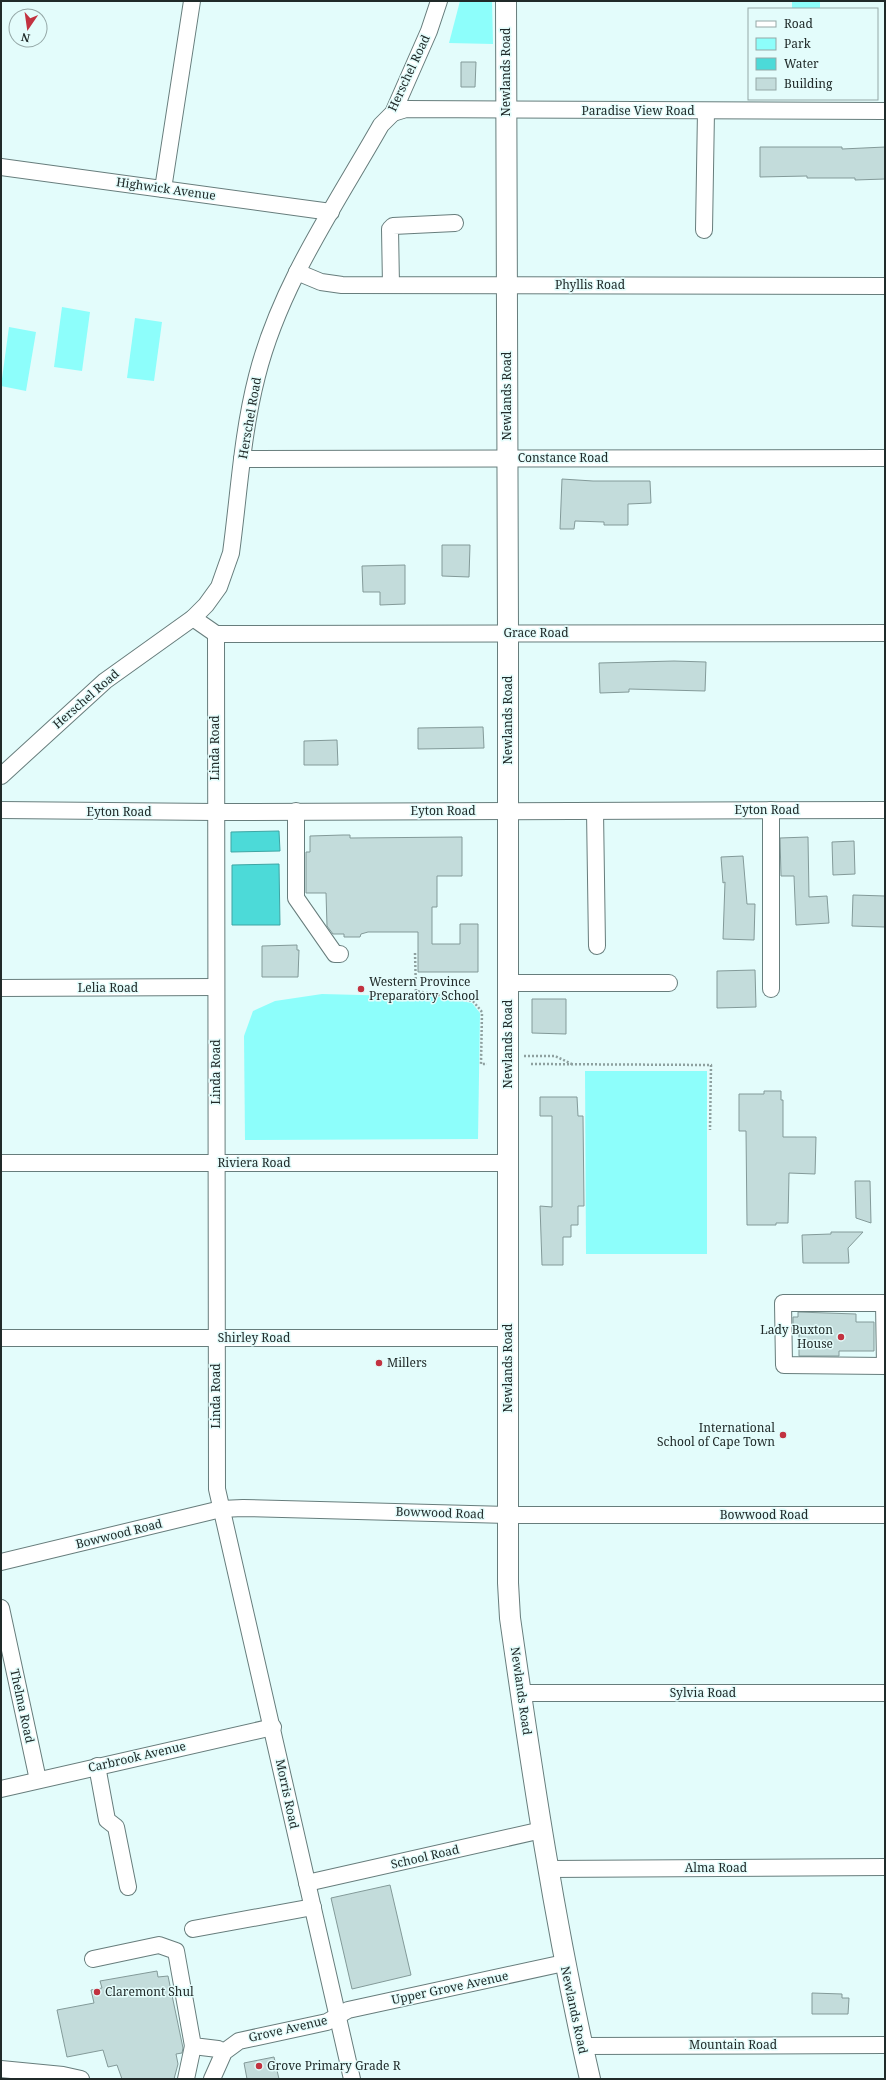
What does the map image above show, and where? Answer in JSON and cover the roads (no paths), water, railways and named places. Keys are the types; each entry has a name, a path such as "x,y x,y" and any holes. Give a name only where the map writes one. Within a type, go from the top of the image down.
{"main road":[{"name":"Newlands Road","path":"506,1 508,458 508,1515 510,1618 548,1869 564,1963 590,2079"}],"street":[{"path":"163,189 192,1"},
{"name":"Herschel Road","path":"1,776 105,681 192,618 216,594 228,563 249,409 257,374 276,316 297,272 381,125 393,113 429,31 439,1"},
{"name":"Paradise View Road","path":"393,113 406,109 885,111"},
{"path":"704,230 706,111"},
{"name":"Highwick Avenue","path":"1,166 331,212"},
{"path":"391,285 390,229 393,226 455,223"},
{"name":"Phyllis Road","path":"297,272 320,282 342,285 885,286"},
{"name":"Constance Road","path":"242,459 885,458"},
{"path":"192,618 216,634"},
{"name":"Grace Road","path":"216,634 885,633"},
{"name":"Linda Road","path":"216,634 215,812 217,1489 222,1509"},
{"name":"Eyton Road","path":"1,810 215,812 885,810"},
{"path":"771,810 771,989"},
{"path":"296,811 296,898 335,954 340,954"},
{"path":"595,811 597,946"},
{"path":"508,983 669,983"},
{"name":"Lelia Road","path":"1,988 216,987"},
{"name":"Riviera Road","path":"1,1163 508,1163"},
{"path":"783,1303 884,1303 885,1366 784,1365 783,1303"},
{"name":"Shirley Road","path":"1,1338 508,1338"},
{"name":"Bowwood Road","path":"1,1562 222,1509 243,1508 508,1515 885,1515"},
{"name":"Morris Road","path":"222,1509 352,2079"},
{"name":"Thelma Road","path":"1,1608 38,1780"},
{"name":"Sylvia Road","path":"521,1693 885,1693"},
{"name":"Carbrook Avenue","path":"1,1789 272,1727"},
{"path":"97,1766 107,1820 116,1827 128,1887"},
{"name":"School Road","path":"307,1883 542,1830"},
{"name":"Alma Road","path":"548,1869 885,1867"},
{"path":"193,1929 313,1907"},
{"path":"93,1959 159,1945 176,1951 193,2046 186,2079"},
{"name":"Upper Grove Avenue","path":"338,2016 348,2010 564,1963"},
{"name":"Grove Avenue","path":"224,2052 230,2046 250,2037 327,2022 338,2016"},
{"name":"Mountain Road","path":"582,2046 885,2045"},
{"path":"193,2046 218,2049 224,2052 212,2079"},
{"path":"1,2069 50,2073 81,2079"}],"water":[{"path":"279,831 280,851 231,852 231,832"},
{"path":"279,864 280,925 232,925 232,865"}],"place":[{"name":"Western Province Preparatory School","path":"361,989"},
{"name":"Lady Buxton House","path":"841,1337"},
{"name":"Millers","path":"379,1363"},
{"name":"International School of Cape Town","path":"783,1435"},
{"name":"Claremont Shul","path":"97,1992"},
{"name":"Grove Primary Grade R","path":"259,2066"}]}
